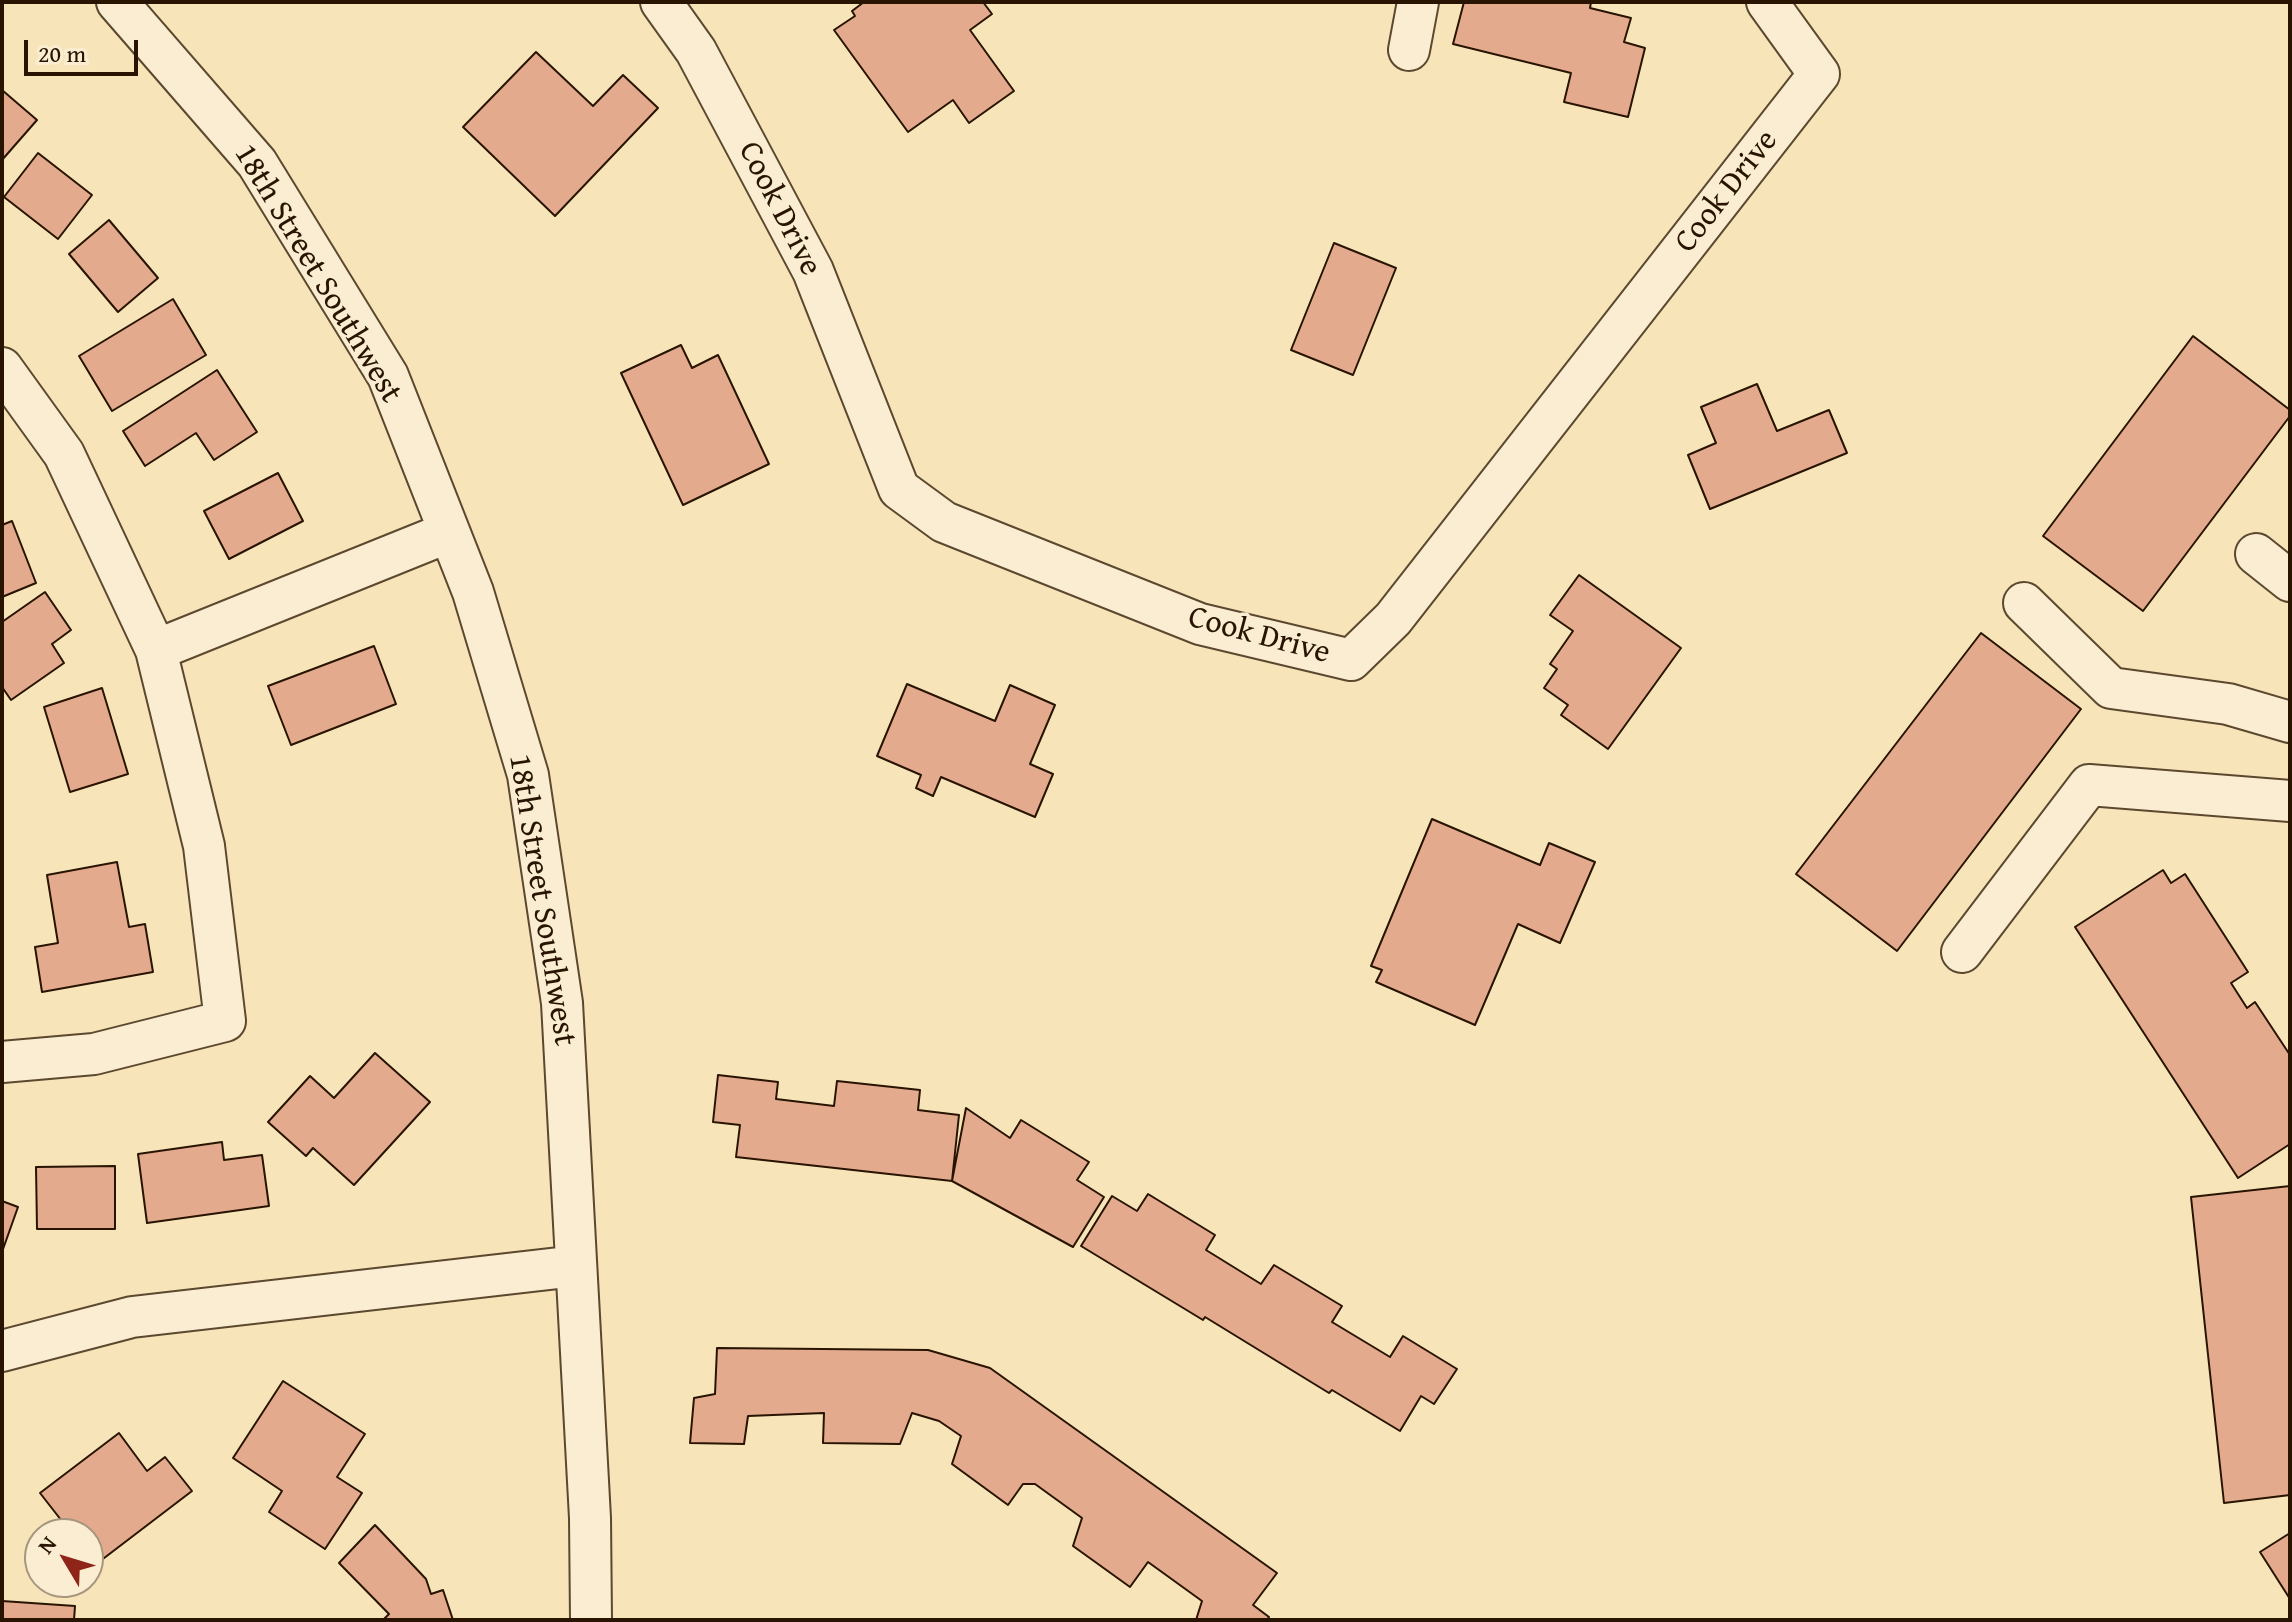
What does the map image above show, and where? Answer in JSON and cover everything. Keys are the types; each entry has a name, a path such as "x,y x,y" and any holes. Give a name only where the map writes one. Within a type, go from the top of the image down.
{"street":[{"name":"18th Street Southwest","path":"117,2 257,163 388,376 473,592 528,775 562,1003 590,1518 591,1620"},
{"path":"1409,50 1418,2"},
{"name":"Cook Drive","path":"674,5 813,271 899,489 944,522 1200,624 1351,660 1393,619 1819,74 1767,2"},
{"path":"2,368 64,454 156,650 204,846 225,1021 94,1054 2,1062"},
{"path":"156,650 449,532"},
{"path":"2256,554 2290,581"},
{"path":"2024,603 2111,688 2228,704 2290,722"},
{"path":"1962,952 2089,785 2290,801"},
{"path":"2,1351 132,1317 576,1266"}],"building":[{"path":"864,2 983,2 992,14 970,30 1014,91 969,123 953,100 908,132 834,30 855,16 852,11"},
{"path":"1464,2 1591,2 1590,8 1631,18 1624,42 1645,48 1628,117 1564,102 1571,73 1453,44"},
{"path":"536,52 593,106 623,75 658,108 555,216 463,127"},
{"path":"2,90 37,120 2,160"},
{"path":"38,153 92,195 58,239 4,197"},
{"path":"109,220 158,278 118,312 69,254"},
{"path":"1334,243 1396,268 1353,375 1291,350"},
{"path":"173,299 206,355 112,411 79,356"},
{"path":"2193,336 2290,410 2290,416 2143,611 2043,536"},
{"path":"681,345 692,368 718,355 769,464 683,505 621,373"},
{"path":"217,370 257,432 214,460 196,433 145,466 123,431"},
{"path":"1757,384 1777,431 1829,410 1847,453 1710,509 1688,455 1716,443 1701,407"},
{"path":"278,473 303,521 229,559 204,511"},
{"path":"12,521 36,583 2,597 2,525"},
{"path":"1579,575 1681,648 1608,749 1561,715 1568,705 1544,688 1557,669 1550,664 1573,631 1550,615"},
{"path":"45,592 71,630 52,644 64,663 11,700 2,687 2,622"},
{"path":"1981,633 2081,709 1897,951 1796,874"},
{"path":"374,646 396,704 291,745 268,686"},
{"path":"907,684 995,721 1010,685 1055,705 1030,764 1053,774 1035,817 941,777 933,796 916,788 921,775 877,756"},
{"path":"102,688 128,774 70,792 44,707"},
{"path":"1432,819 1540,865 1549,843 1595,862 1560,943 1518,924 1475,1025 1376,982 1382,970 1371,966"},
{"path":"117,862 129,927 145,924 153,972 42,992 35,947 58,943 47,875"},
{"path":"2163,870 2171,883 2185,874 2248,972 2231,983 2247,1008 2255,1002 2290,1055 2290,1144 2238,1178 2075,927"},
{"path":"375,1053 430,1102 354,1185 313,1148 306,1156 268,1122 310,1076 334,1098"},
{"path":"718,1075 778,1082 776,1099 834,1106 837,1081 920,1090 918,1110 959,1115 952,1181 736,1157 740,1125 713,1122"},
{"path":"966,1108 1010,1138 1021,1120 1089,1162 1077,1180 1104,1197 1073,1247 952,1181"},
{"path":"222,1142 224,1160 262,1155 269,1206 147,1223 138,1154"},
{"path":"115,1166 115,1229 37,1229 36,1167"},
{"path":"2290,1186 2290,1495 2224,1503 2191,1197"},
{"path":"1148,1194 1215,1235 1206,1250 1261,1284 1274,1265 1342,1306 1332,1322 1390,1357 1403,1336 1457,1369 1434,1404 1421,1396 1400,1431 1332,1390 1329,1393 1205,1317 1203,1320 1081,1246 1112,1196 1137,1211"},
{"path":"2,1201 18,1207 2,1252"},
{"path":"717,1348 928,1350 990,1368 1277,1573 1253,1605 1269,1617 1267,1620 1196,1620 1202,1601 1148,1562 1130,1587 1073,1546 1082,1518 1035,1484 1023,1484 1008,1505 952,1464 961,1436 939,1421 912,1413 900,1444 823,1443 824,1413 748,1416 744,1444 690,1443 694,1398 715,1394"},
{"path":"283,1381 365,1434 337,1477 362,1493 325,1549 269,1512 282,1491 233,1458"},
{"path":"119,1433 147,1471 165,1457 192,1491 104,1558 104,1518 60,1518 40,1493"},
{"path":"375,1525 426,1579 431,1594 443,1590 453,1620 383,1620 389,1614 339,1563"},
{"path":"2290,1533 2290,1599 2260,1552"},
{"path":"2,1601 75,1606 74,1620 2,1620"}]}
